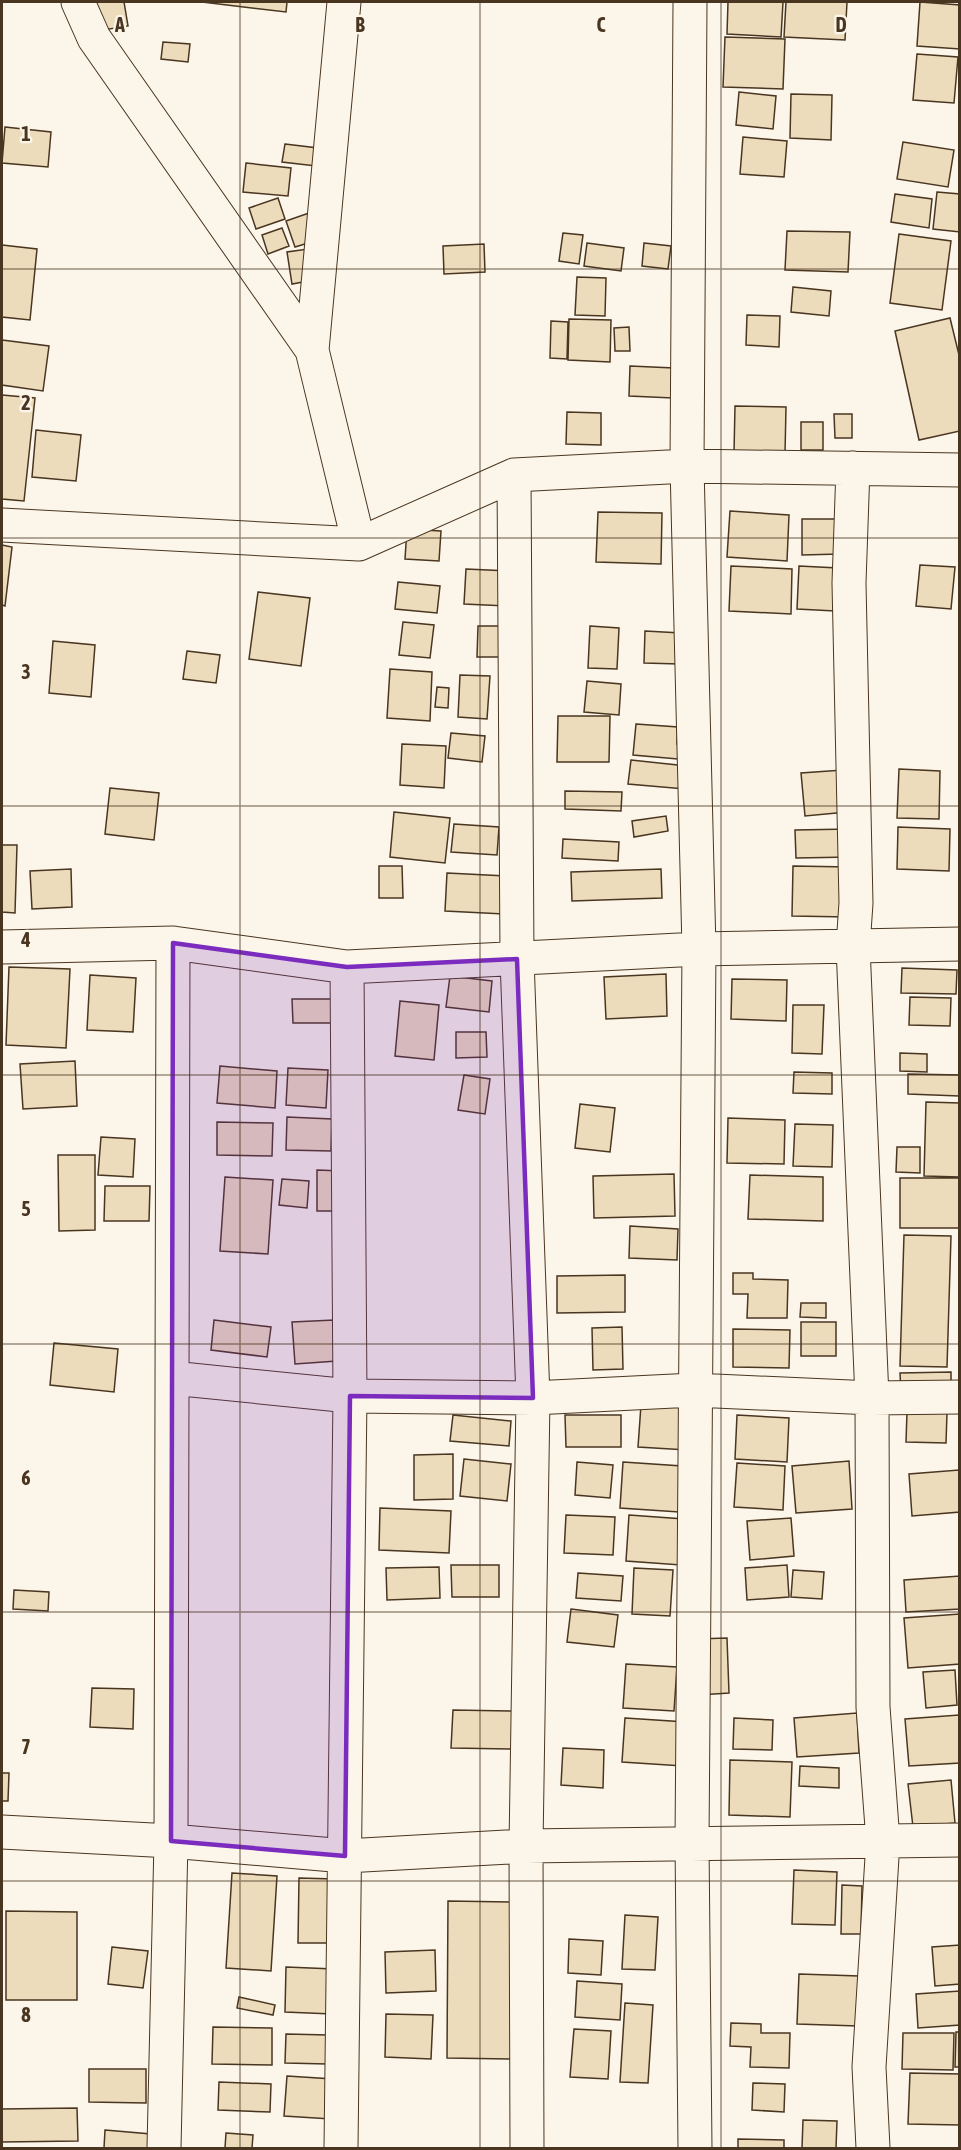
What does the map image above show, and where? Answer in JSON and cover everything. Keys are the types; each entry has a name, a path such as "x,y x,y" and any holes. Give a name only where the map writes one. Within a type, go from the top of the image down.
{"street":[{"path":"78,2 94,38 312,350"},
{"path":"345,2 312,350 359,544"},
{"path":"690,2 687,466 699,949 692,1842 695,2148"},
{"path":"2,525 359,544 514,475 687,466 960,470"},
{"path":"853,468 849,583 856,903 852,946 872,1398 873,1707 883,1841 869,2067 873,2148"},
{"path":"514,475 518,959 533,1398 526,1846 527,2148"},
{"path":"2,947 173,943 347,967 699,949 960,944"},
{"path":"164,2148 171,1841 173,943"},
{"path":"341,2148 350,1396 347,967"},
{"path":"172,1378 350,1396 533,1398 694,1390 872,1398 960,1397"},
{"path":"2,1832 171,1841 345,1856 526,1846 960,1840"}],"highlighted area":[{"path":"173,943 347,967 517,959 533,1398 350,1396 345,1856 171,1841"}],"building":[{"path":"92,2 124,2 128,26 97,31"},
{"path":"202,2 287,2 286,12"},
{"path":"728,2 783,2 781,37 727,34"},
{"path":"786,2 847,2 845,40 784,37"},
{"path":"920,2 960,5 960,49 917,46"},
{"path":"725,37 785,39 783,89 723,87"},
{"path":"163,42 190,44 188,62 161,59"},
{"path":"917,54 958,57 954,103 913,100"},
{"path":"739,92 776,96 773,129 736,125"},
{"path":"791,94 832,95 831,140 790,138"},
{"path":"5,127 51,132 48,167 2,163"},
{"path":"743,137 787,141 784,177 740,174"},
{"path":"903,142 954,150 948,187 897,179"},
{"path":"285,144 318,148 316,166 282,162"},
{"path":"246,163 291,168 288,196 243,192"},
{"path":"937,192 960,194 960,232 933,229"},
{"path":"895,194 932,199 929,228 891,222"},
{"path":"278,198 285,219 256,229 249,208"},
{"path":"309,213 318,240 295,247 286,221"},
{"path":"282,228 289,246 268,254 262,235"},
{"path":"787,231 850,232 848,272 785,270"},
{"path":"563,233 583,235 579,264 559,261"},
{"path":"899,234 951,241 942,310 890,303"},
{"path":"587,243 624,248 621,271 584,266"},
{"path":"644,243 671,246 668,269 642,266"},
{"path":"484,244 485,272 444,274 443,246"},
{"path":"2,245 37,249 30,320 2,317"},
{"path":"308,249 314,280 292,284 287,252"},
{"path":"577,277 606,278 605,316 575,315"},
{"path":"793,287 831,291 829,316 791,312"},
{"path":"747,315 780,316 779,347 746,345"},
{"path":"950,318 960,359 960,431 919,440 895,331"},
{"path":"569,319 611,320 610,362 568,360"},
{"path":"551,321 568,322 567,359 550,358"},
{"path":"629,327 630,351 615,351 614,328"},
{"path":"2,340 49,346 43,391 2,385"},
{"path":"630,366 674,368 673,398 629,396"},
{"path":"2,395 35,398 24,501 2,499"},
{"path":"735,406 786,407 785,454 734,453"},
{"path":"567,412 601,413 601,445 566,444"},
{"path":"834,414 852,414 852,438 835,438"},
{"path":"801,422 823,422 823,450 801,450"},
{"path":"36,430 81,435 76,481 32,477"},
{"path":"730,511 789,515 787,561 727,557"},
{"path":"598,512 662,513 661,564 596,562"},
{"path":"802,519 840,519 840,554 802,555"},
{"path":"407,529 441,531 439,561 405,559"},
{"path":"2,545 12,547 5,606 2,605"},
{"path":"920,565 955,567 951,609 916,606"},
{"path":"731,566 792,569 791,614 729,611"},
{"path":"799,566 838,568 835,611 797,609"},
{"path":"466,569 509,571 507,606 464,604"},
{"path":"398,582 440,586 437,613 395,609"},
{"path":"258,592 310,598 301,666 249,659"},
{"path":"403,622 434,625 430,658 399,655"},
{"path":"478,626 501,626 500,657 477,657"},
{"path":"590,626 619,628 617,669 588,668"},
{"path":"645,631 681,633 679,664 644,663"},
{"path":"53,641 95,645 91,697 49,693"},
{"path":"187,651 220,655 216,683 183,679"},
{"path":"390,669 432,672 430,721 387,718"},
{"path":"460,675 490,676 487,719 458,717"},
{"path":"587,681 621,684 619,715 584,712"},
{"path":"437,687 449,688 448,708 435,707"},
{"path":"558,716 610,716 609,762 557,762"},
{"path":"636,724 678,727 677,744 691,745 689,760 633,755"},
{"path":"451,733 485,736 482,762 448,758"},
{"path":"402,744 446,746 444,788 400,785"},
{"path":"631,760 687,766 685,789 628,784"},
{"path":"899,769 940,771 939,819 897,818"},
{"path":"843,770 847,812 805,816 801,773"},
{"path":"110,788 159,793 154,840 105,834"},
{"path":"565,791 622,792 621,811 565,809"},
{"path":"394,812 450,818 445,863 390,857"},
{"path":"666,816 668,831 634,837 632,821"},
{"path":"454,824 499,827 497,855 451,852"},
{"path":"898,827 950,829 949,871 897,869"},
{"path":"850,829 851,857 796,858 795,830"},
{"path":"563,839 619,842 618,861 562,858"},
{"path":"2,845 17,845 15,913 2,912"},
{"path":"379,866 402,866 403,898 379,898"},
{"path":"793,866 849,867 848,917 792,916"},
{"path":"71,869 72,907 32,909 30,871"},
{"path":"661,869 662,898 572,901 571,872"},
{"path":"447,873 506,876 504,914 445,911"},
{"path":"9,967 70,969 66,1048 6,1045"},
{"path":"902,968 957,970 956,994 901,993"},
{"path":"666,974 667,1016 606,1019 604,977"},
{"path":"90,975 136,978 133,1032 87,1030"},
{"path":"450,976 492,981 489,1012 446,1007"},
{"path":"732,979 787,980 786,1021 731,1019"},
{"path":"910,997 951,998 950,1026 909,1025"},
{"path":"292,999 333,999 333,1023 293,1023"},
{"path":"400,1001 439,1005 434,1060 395,1056"},
{"path":"793,1005 824,1005 822,1054 792,1053"},
{"path":"456,1032 486,1032 487,1057 456,1058"},
{"path":"900,1053 927,1054 927,1072 900,1071"},
{"path":"75,1061 77,1106 23,1109 20,1064"},
{"path":"220,1066 277,1071 275,1108 217,1103"},
{"path":"288,1068 328,1070 326,1108 286,1105"},
{"path":"794,1072 832,1073 832,1094 793,1093"},
{"path":"908,1074 960,1075 959,1096 908,1094"},
{"path":"464,1075 490,1079 485,1114 458,1110"},
{"path":"926,1102 960,1103 960,1177 924,1176"},
{"path":"580,1104 615,1108 610,1152 575,1148"},
{"path":"287,1117 332,1119 331,1151 286,1150"},
{"path":"728,1118 785,1120 784,1164 727,1163"},
{"path":"217,1122 273,1123 272,1156 217,1155"},
{"path":"795,1124 833,1125 832,1167 793,1166"},
{"path":"101,1137 135,1139 133,1177 98,1175"},
{"path":"897,1147 920,1147 920,1173 896,1172"},
{"path":"58,1155 95,1155 95,1230 59,1231"},
{"path":"317,1170 342,1171 341,1211 317,1211"},
{"path":"674,1174 675,1216 594,1218 593,1176"},
{"path":"750,1175 823,1177 823,1221 748,1219"},
{"path":"225,1177 273,1180 268,1254 220,1251"},
{"path":"900,1178 960,1178 960,1228 900,1228"},
{"path":"282,1179 309,1181 307,1208 279,1205"},
{"path":"105,1186 150,1186 149,1221 104,1221"},
{"path":"630,1226 678,1229 677,1260 629,1258"},
{"path":"904,1235 951,1236 947,1367 900,1366"},
{"path":"733,1273 753,1273 753,1279 788,1280 787,1318 747,1318 748,1294 733,1294"},
{"path":"625,1275 625,1312 557,1313 557,1276"},
{"path":"801,1303 826,1303 826,1318 800,1317"},
{"path":"214,1320 271,1327 267,1357 211,1350"},
{"path":"334,1320 337,1361 295,1364 292,1322"},
{"path":"801,1322 836,1322 836,1356 801,1356"},
{"path":"622,1327 623,1369 593,1370 592,1328"},
{"path":"733,1329 790,1330 789,1368 733,1367"},
{"path":"54,1343 118,1349 114,1392 50,1385"},
{"path":"951,1372 951,1392 901,1393 900,1373"},
{"path":"641,1405 690,1407 687,1450 638,1447"},
{"path":"907,1412 947,1413 946,1443 906,1442"},
{"path":"453,1415 511,1421 509,1446 450,1441"},
{"path":"565,1415 621,1415 621,1447 566,1447"},
{"path":"737,1415 789,1418 787,1462 735,1459"},
{"path":"453,1454 453,1499 414,1500 414,1455"},
{"path":"464,1459 511,1464 507,1501 460,1496"},
{"path":"849,1461 852,1509 796,1513 792,1466"},
{"path":"577,1462 613,1465 610,1498 575,1495"},
{"path":"623,1462 682,1466 679,1512 620,1508"},
{"path":"737,1463 785,1466 783,1510 734,1507"},
{"path":"959,1470 960,1512 912,1516 909,1474"},
{"path":"380,1508 451,1511 449,1553 379,1550"},
{"path":"566,1515 615,1517 613,1555 564,1553"},
{"path":"629,1515 684,1519 681,1565 626,1561"},
{"path":"791,1518 794,1556 750,1560 747,1521"},
{"path":"451,1565 499,1565 499,1597 452,1597"},
{"path":"787,1565 789,1597 747,1600 745,1568"},
{"path":"439,1567 440,1598 387,1600 386,1568"},
{"path":"634,1568 673,1570 670,1616 632,1614"},
{"path":"793,1570 824,1572 822,1599 791,1597"},
{"path":"578,1573 623,1576 621,1601 576,1598"},
{"path":"960,1576 960,1609 906,1612 904,1580"},
{"path":"14,1590 49,1592 48,1611 13,1609"},
{"path":"571,1609 618,1615 614,1647 567,1642"},
{"path":"960,1614 960,1664 908,1668 904,1618"},
{"path":"727,1638 729,1693 699,1695 696,1639"},
{"path":"626,1664 677,1667 674,1711 623,1708"},
{"path":"955,1670 957,1705 926,1708 923,1672"},
{"path":"92,1688 134,1689 133,1729 90,1727"},
{"path":"453,1710 515,1711 514,1749 451,1748"},
{"path":"857,1713 859,1753 797,1757 794,1718"},
{"path":"959,1715 960,1763 909,1766 905,1719"},
{"path":"625,1718 686,1722 683,1766 622,1762"},
{"path":"734,1718 773,1720 772,1750 733,1749"},
{"path":"563,1748 604,1750 603,1788 561,1785"},
{"path":"730,1760 792,1762 790,1817 729,1815"},
{"path":"800,1766 839,1768 839,1788 799,1786"},
{"path":"2,1773 9,1773 8,1801 2,1801"},
{"path":"951,1780 955,1823 913,1827 908,1784"},
{"path":"794,1870 837,1872 835,1925 792,1924"},
{"path":"232,1873 277,1876 271,1971 226,1968"},
{"path":"299,1878 335,1879 334,1943 298,1943"},
{"path":"842,1885 862,1886 861,1934 841,1934"},
{"path":"448,1901 517,1902 516,2059 447,2058"},
{"path":"6,1911 77,1912 77,2000 6,2000"},
{"path":"625,1915 658,1917 655,1970 622,1969"},
{"path":"569,1939 603,1941 601,1975 568,1973"},
{"path":"960,1945 960,1984 935,1986 932,1947"},
{"path":"112,1947 148,1951 143,1988 108,1984"},
{"path":"435,1950 436,1991 386,1993 385,1952"},
{"path":"286,1967 334,1969 332,2014 285,2012"},
{"path":"799,1974 859,1976 858,2026 797,2024"},
{"path":"577,1981 622,1984 620,2020 575,2017"},
{"path":"960,1991 960,2025 918,2028 916,1994"},
{"path":"239,1997 275,2005 273,2015 237,2008"},
{"path":"625,2003 653,2005 648,2083 620,2082"},
{"path":"386,2014 433,2015 431,2059 385,2057"},
{"path":"731,2023 761,2024 761,2033 790,2033 789,2068 750,2067 751,2047 730,2046"},
{"path":"213,2027 272,2028 272,2065 212,2064"},
{"path":"574,2029 611,2031 608,2079 570,2077"},
{"path":"956,2032 960,2032 960,2067 955,2067"},
{"path":"903,2033 954,2033 953,2070 902,2069"},
{"path":"286,2034 328,2035 327,2064 285,2063"},
{"path":"89,2069 146,2069 146,2103 89,2102"},
{"path":"910,2073 960,2074 960,2125 908,2124"},
{"path":"287,2076 333,2079 331,2119 284,2116"},
{"path":"219,2082 271,2084 270,2112 218,2110"},
{"path":"753,2083 785,2084 784,2112 752,2110"},
{"path":"77,2108 78,2141 2,2142 2,2109"},
{"path":"803,2120 837,2121 836,2148 802,2148"},
{"path":"105,2130 151,2134 150,2148 104,2148"},
{"path":"226,2133 253,2135 252,2148 225,2148"},
{"path":"738,2139 784,2140 784,2148 738,2148"}]}
